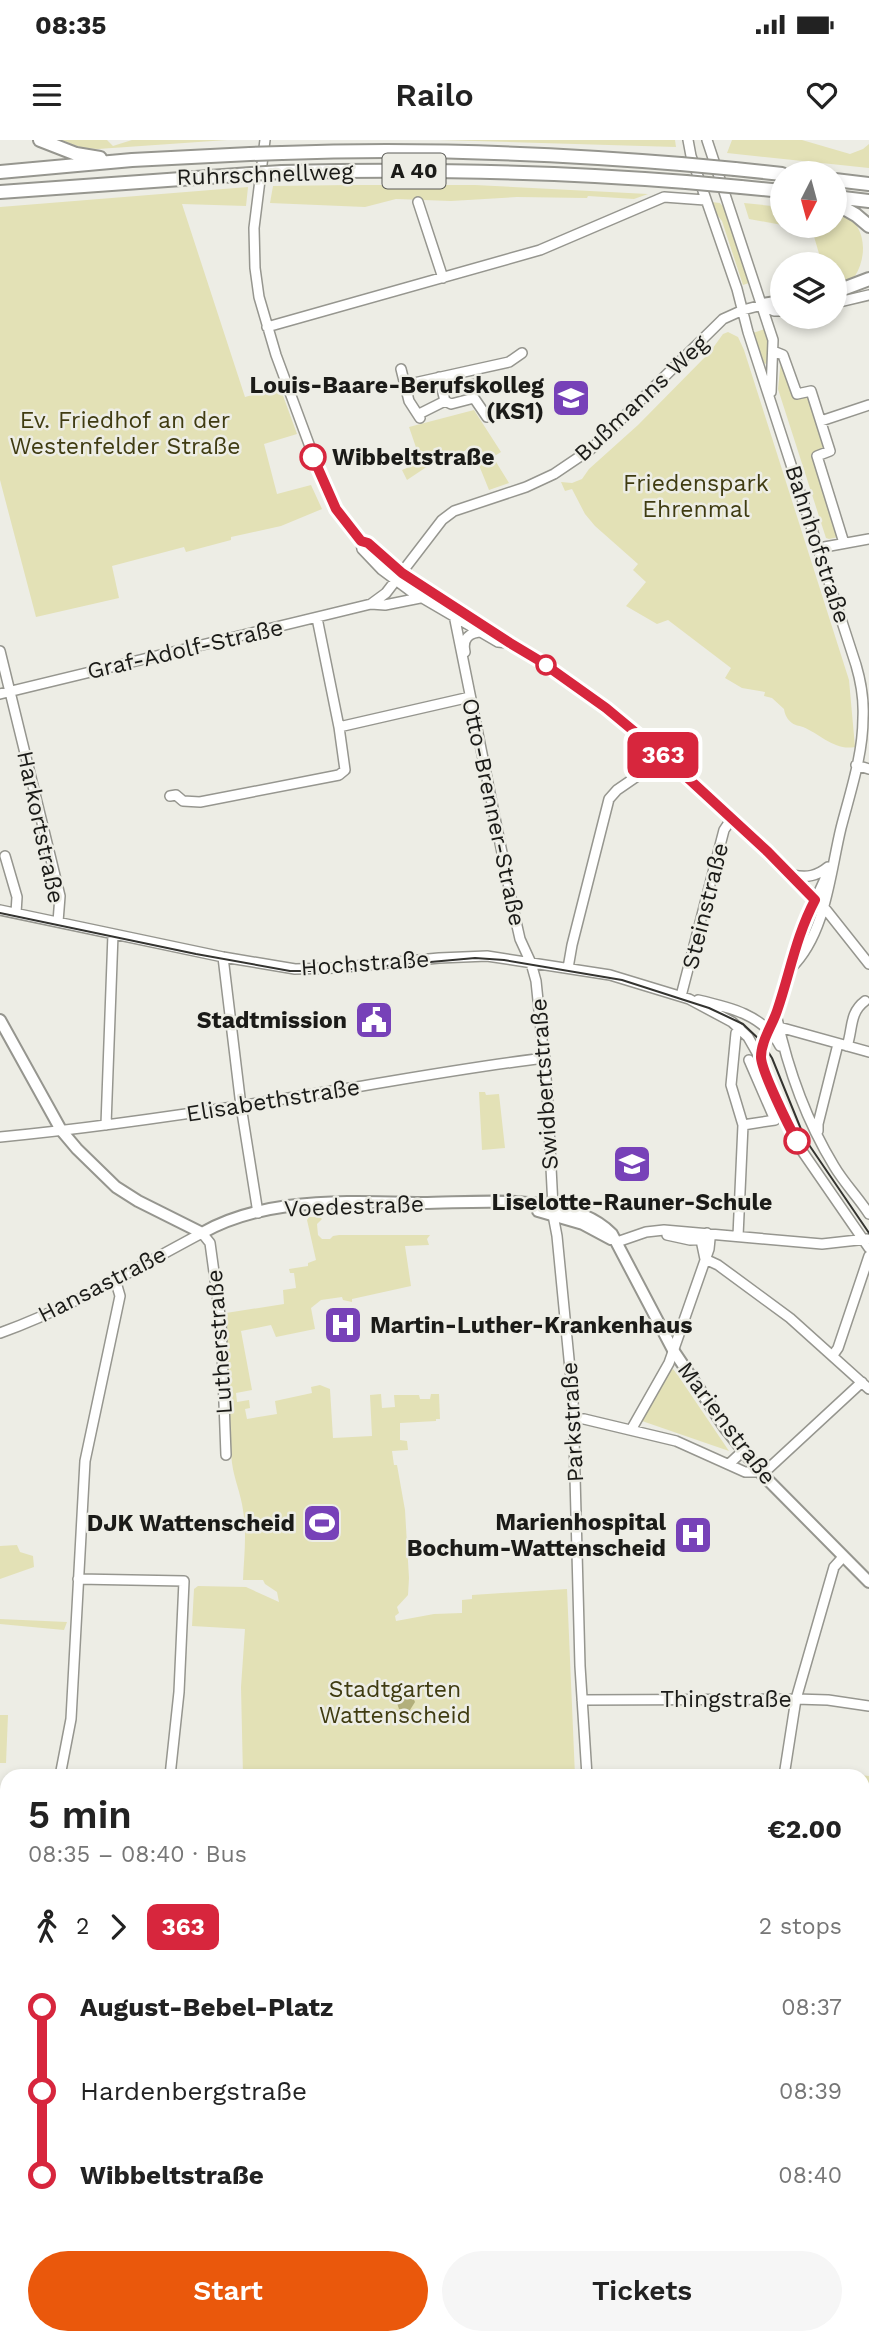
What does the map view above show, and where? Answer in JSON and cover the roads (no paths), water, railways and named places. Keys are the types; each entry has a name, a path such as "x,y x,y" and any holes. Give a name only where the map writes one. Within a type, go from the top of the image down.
{"highway":[{"path":"40,140 76,154 132,160"},
{"name":"Ruhrschnellweg","path":"0,173 132,160 250,154 413,151 601,158 770,173"},
{"name":"Ruhrschnellweg","path":"0,192 282,172 373,170 533,173 770,190"},
{"path":"847,181 869,183"},
{"path":"847,198 869,201"},
{"path":"847,210 869,226"},
{"path":"847,287 864,281 869,270"},
{"path":"762,305 770,304"}],"main road":[{"path":"0,1020 61,1130 77,1149 117,1187 138,1201 202,1233"},
{"name":"Voedestraße","path":"202,1233 232,1219 289,1206 337,1202 530,1203 592,1228 617,1242"},
{"name":"Voedestraße","path":"552,1211 587,1216 607,1228 617,1242"},
{"name":"Marienstraße","path":"617,1242 673,1350 743,1451 760,1472 869,1582"}],"street":[{"path":"265,140 254,243 257,283 267,327 326,490 336,509 361,541 362,549 399,576 540,661 591,696 665,757 791,874 824,908 869,964"},
{"name":"Bahnhofstraße","path":"688,140 862,688 863,718 856,765 824,908 816,928 791,968 760,1058"},
{"name":"Bahnhofstraße","path":"707,140 773,340 770,377 772,401"},
{"path":"267,327 540,250 664,197 705,200"},
{"path":"418,202 443,278"},
{"path":"847,300 869,295"},
{"path":"743,310 762,305 770,309"},
{"name":"Bußmanns Weg","path":"399,576 442,520 454,511 535,483 566,467 591,449 723,319 743,310"},
{"name":"Bahnhofstraße","path":"774,351 783,355 797,394 811,391 830,451 817,456 844,543"},
{"path":"405,385 509,362 522,354"},
{"path":"401,369 410,401 420,417 445,401"},
{"path":"439,377 445,401"},
{"path":"445,401 450,404 474,398 487,417"},
{"path":"821,421 869,405"},
{"path":"819,548 869,539"},
{"path":"399,576 422,598 452,609 498,642 510,643"},
{"name":"Graf-Adolf-Straße","path":"371,604 386,593 399,576"},
{"name":"Graf-Adolf-Straße","path":"0,694 371,604 385,605 422,598"},
{"name":"Otto-Brenner-Straße","path":"452,609 516,924 530,961"},
{"path":"170,796 176,795 183,801 200,802 339,775 345,770 317,618"},
{"path":"463,661 464,641 471,634 482,632"},
{"name":"Harkortstraße","path":"0,651 60,896 58,922"},
{"path":"339,727 470,697"},
{"path":"568,968 609,799 617,790 665,757"},
{"path":"856,765 869,769"},
{"name":"Steinstraße","path":"685,997 724,830 732,818"},
{"name":"Bahnhofstraße","path":"791,968 790,961 799,936 835,852"},
{"path":"5,856 17,897 16,913"},
{"path":"791,874 810,877 831,865"},
{"name":"Hochstraße","path":"0,910 223,957 306,970 475,956 530,961 610,975 723,1005 746,1014 768,1030 784,1050"},
{"path":"106,1125 113,934"},
{"path":"223,957 241,1106 258,1213"},
{"name":"Swidbertstraße","path":"530,961 536,981 545,1058 552,1211"},
{"name":"Hochstraße","path":"685,997 720,1014 748,1037 800,1148 866,1239 869,1248"},
{"path":"819,1140 818,1124 843,1045 851,1034 856,1007 867,999"},
{"path":"776,1014 784,1050 819,1140 845,1184 869,1214"},
{"path":"779,1027 869,1052"},
{"path":"734,1236 743,1125 731,1085 736,1033 740,1029"},
{"path":"0,1042 13,1041"},
{"name":"Elisabethstraße","path":"0,1137 241,1106 545,1058"},
{"path":"733,1059 760,1058"},
{"path":"743,1125 775,1120 748,1060"},
{"name":"Parkstraße","path":"552,1211 557,1236 574,1419 587,1769"},
{"path":"557,1236 562,1226 571,1221"},
{"path":"617,1242 646,1232 664,1230 706,1237 734,1236 822,1244 866,1239"},
{"name":"Hansastraße","path":"0,1333 115,1279 202,1233"},
{"name":"Lutherstraße","path":"202,1233 210,1242 221,1323 226,1455"},
{"path":"631,1430 669,1363 709,1249 706,1237"},
{"path":"833,1354 838,1348 869,1256"},
{"path":"574,1419 584,1419 676,1441 745,1472 760,1472 769,1468 865,1386 833,1354 765,1298 705,1259"},
{"path":"61,1769 71,1719 85,1461 120,1296 115,1279"},
{"path":"729,1464 743,1451"},
{"path":"785,1769 796,1699 834,1567 843,1558"},
{"path":"78,1579 184,1581 179,1692 171,1769"},
{"name":"Thingstraße","path":"582,1700 796,1699 869,1706"}],"tunnel":[{"path":"446,390 480,381"}],"tram line":[{"path":"0,913 290,971 330,971 475,958 504,960 622,980 709,1008 743,1024 762,1042 772,1058 805,1139 869,1233"}],"place":[{"name":"Louis-Baare-Berufskolleg (KS1)","path":"571,398"},
{"name":"Wibbeltstraße","path":"313,457"},
{"name":"Stadtmission","path":"374,1020"},
{"name":"Liselotte-Rauner-Schule","path":"632,1164"},
{"name":"Martin-Luther-Krankenhaus","path":"343,1325"},
{"name":"DJK Wattenscheid","path":"322,1523"},
{"name":"Marienhospital Bochum-Wattenscheid","path":"693,1535"}],"park label":[{"name":"Ev. Friedhof an der Westenfelder Straße","path":"125,433"},
{"name":"Friedenspark Ehrenmal","path":"696,496"},
{"name":"Stadtgarten Wattenscheid","path":"395,1702"}]}
